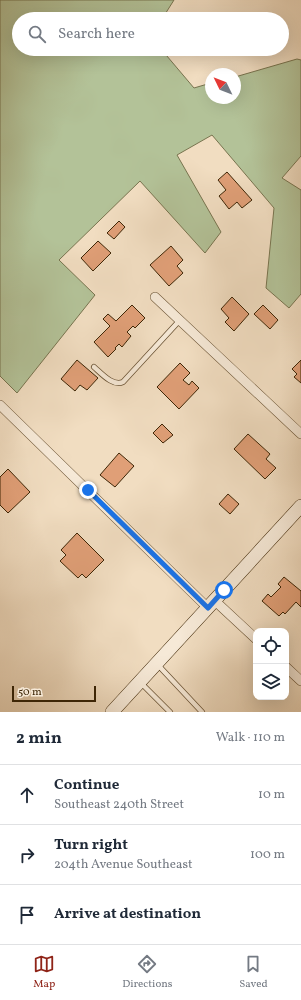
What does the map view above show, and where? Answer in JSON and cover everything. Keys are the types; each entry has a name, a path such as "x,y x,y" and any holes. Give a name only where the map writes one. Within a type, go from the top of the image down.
{"main road":[{"path":"112,712 301,506"}],"street":[{"path":"156,297 301,434"},
{"path":"0,405 211,604 253,637"},
{"path":"289,670 301,681"}],"lane":[{"path":"94,367 115,383 119,384 123,382 180,320"},
{"path":"156,664 202,712"},
{"path":"139,682 170,712"}],"green space":[{"path":"0,0 174,0 166,12 12,12 12,56 167,56 194,88 205,85 205,104 241,104 241,75 297,59 301,60 301,156 282,178 301,190 301,294 289,308 266,288 274,208 212,135 177,155 221,232 205,253 140,181 59,260 95,295 17,393 0,376"}],"building":[{"path":"227,172 252,200 242,208 237,202 229,209 219,196 226,190 218,180"},
{"path":"119,221 125,227 114,239 107,233"},
{"path":"98,241 111,253 93,271 81,258"},
{"path":"171,246 183,260 177,266 183,273 169,286 150,265"},
{"path":"232,297 249,314 234,331 225,322 229,318 221,309"},
{"path":"132,305 145,318 135,328 133,326 127,332 131,336 122,347 119,344 108,357 94,342 110,326 103,319 108,314 116,321"},
{"path":"263,305 278,320 270,329 254,314"},
{"path":"77,360 98,378 87,390 80,385 75,391 61,379"},
{"path":"301,360 301,383 294,377 297,374 292,369"},
{"path":"180,363 190,373 183,380 189,385 192,381 199,388 179,409 157,387"},
{"path":"162,424 173,435 163,443 153,433"},
{"path":"248,434 270,454 266,459 276,468 265,479 234,449"},
{"path":"119,453 134,466 115,487 100,475"},
{"path":"8,469 30,492 8,513 0,505 0,477"},
{"path":"228,494 239,504 230,514 219,504"},
{"path":"77,533 104,560 86,578 82,574 78,578 60,561 66,555 61,550"},
{"path":"284,577 301,591 301,607 296,602 285,614 283,612 279,616 262,601 268,594 271,597 281,587 278,584"}],"route":[{"path":"88,490 208,608 224,590"}]}
